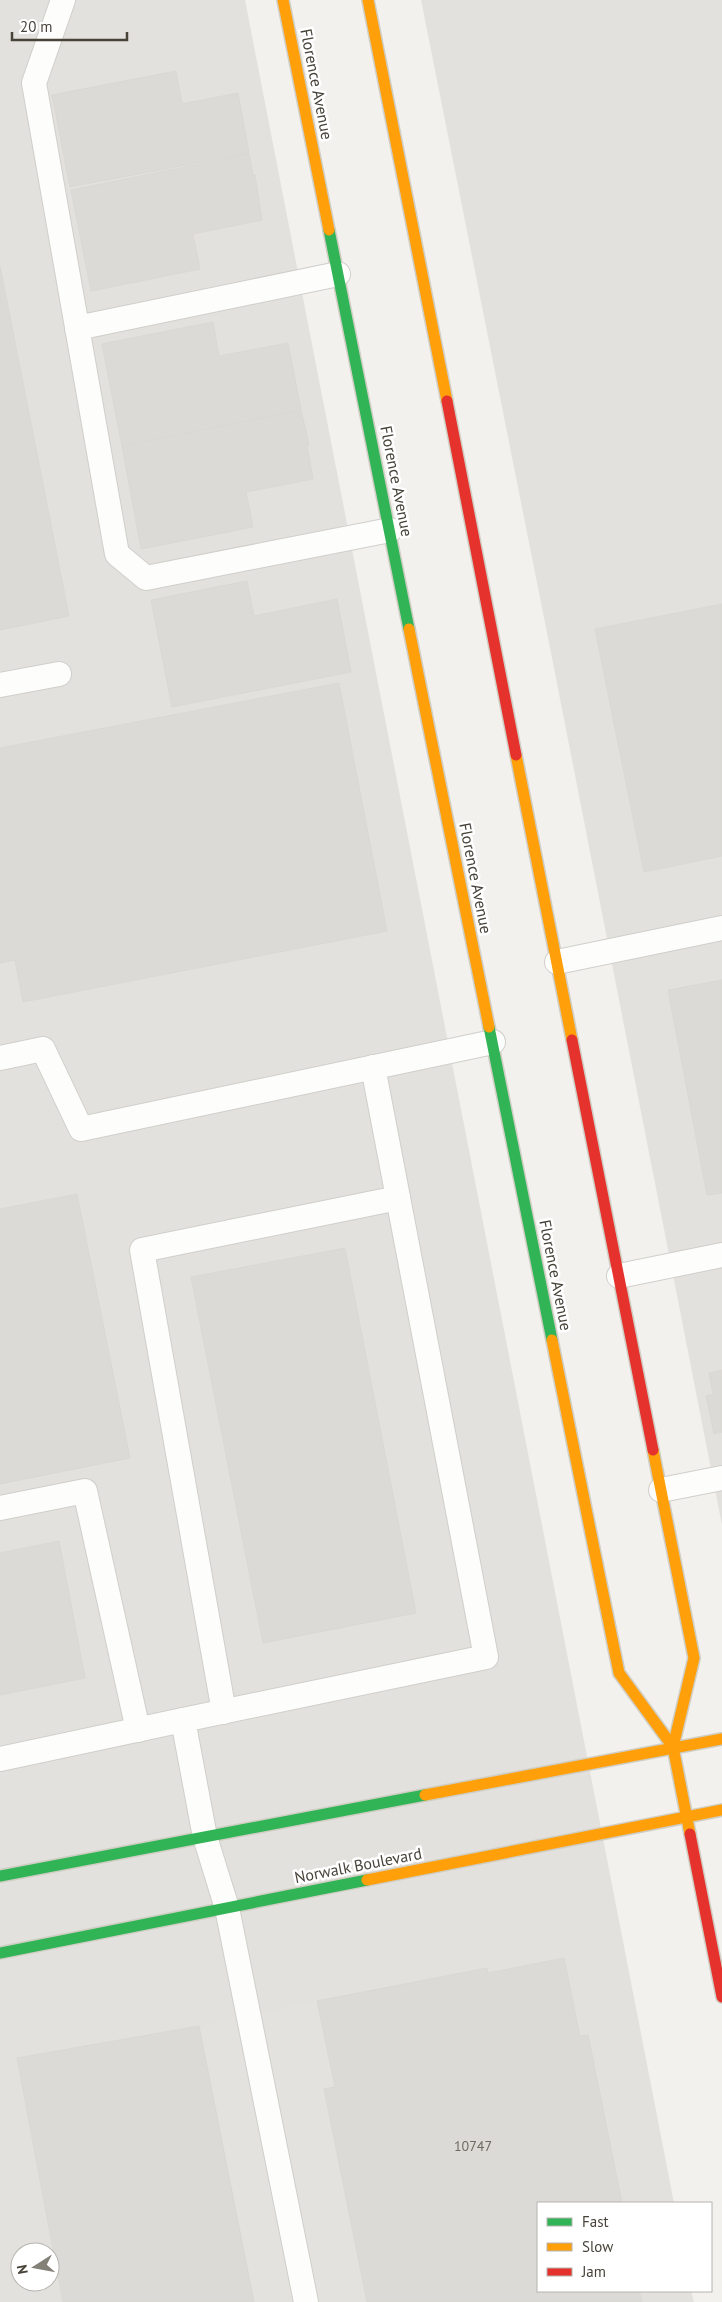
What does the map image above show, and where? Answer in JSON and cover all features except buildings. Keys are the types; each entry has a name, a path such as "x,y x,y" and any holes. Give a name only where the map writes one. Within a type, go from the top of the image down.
{"main road":[{"name":"Florence Avenue","path":"283,0 619,1673 673,1748"},
{"name":"Florence Avenue","path":"368,0 694,1658 673,1748 685,1817 722,1997"},
{"path":"0,1876 722,1739"},
{"name":"Norwalk Boulevard","path":"0,1953 722,1810"}],"lane":[{"path":"63,0 34,83 117,554 146,578 390,530"},
{"path":"77,328 338,274"},
{"path":"0,685 59,674"},
{"path":"557,962 722,928"},
{"path":"0,1058 43,1049 80,1129 493,1042"},
{"path":"0,1759 486,1657 373,1067"},
{"path":"224,1712 142,1250 398,1198"},
{"path":"619,1276 722,1255"},
{"path":"661,1490 722,1478"},
{"path":"0,1508 85,1491 138,1730"},
{"path":"183,1720 204,1837 227,1908 306,2302"}],"shaded area":[{"path":"0,0 245,0 674,2202 537,2202 537,2292 691,2292 694,2302 0,2302"},
{"path":"421,0 722,0 722,1525 553,663"},
{"path":"317,2001 335,2087 367,2302 254,2302 199,2026"}],"traffic: fast":[{"path":"329,230 409,629"},
{"path":"489,1027 552,1340"},
{"path":"0,1876 425,1795"},
{"path":"0,1953 367,1880"}],"traffic: slow":[{"path":"283,0 329,230"},
{"path":"368,0 447,401"},
{"path":"409,629 489,1027"},
{"path":"516,755 572,1040"},
{"path":"552,1340 619,1673 673,1747"},
{"path":"653,1450 694,1658 673,1747 690,1834"},
{"path":"425,1795 722,1739"},
{"path":"367,1880 722,1810"}],"traffic: jam":[{"path":"447,401 516,755"},
{"path":"572,1040 653,1450"},
{"path":"690,1834 722,1997"}]}
